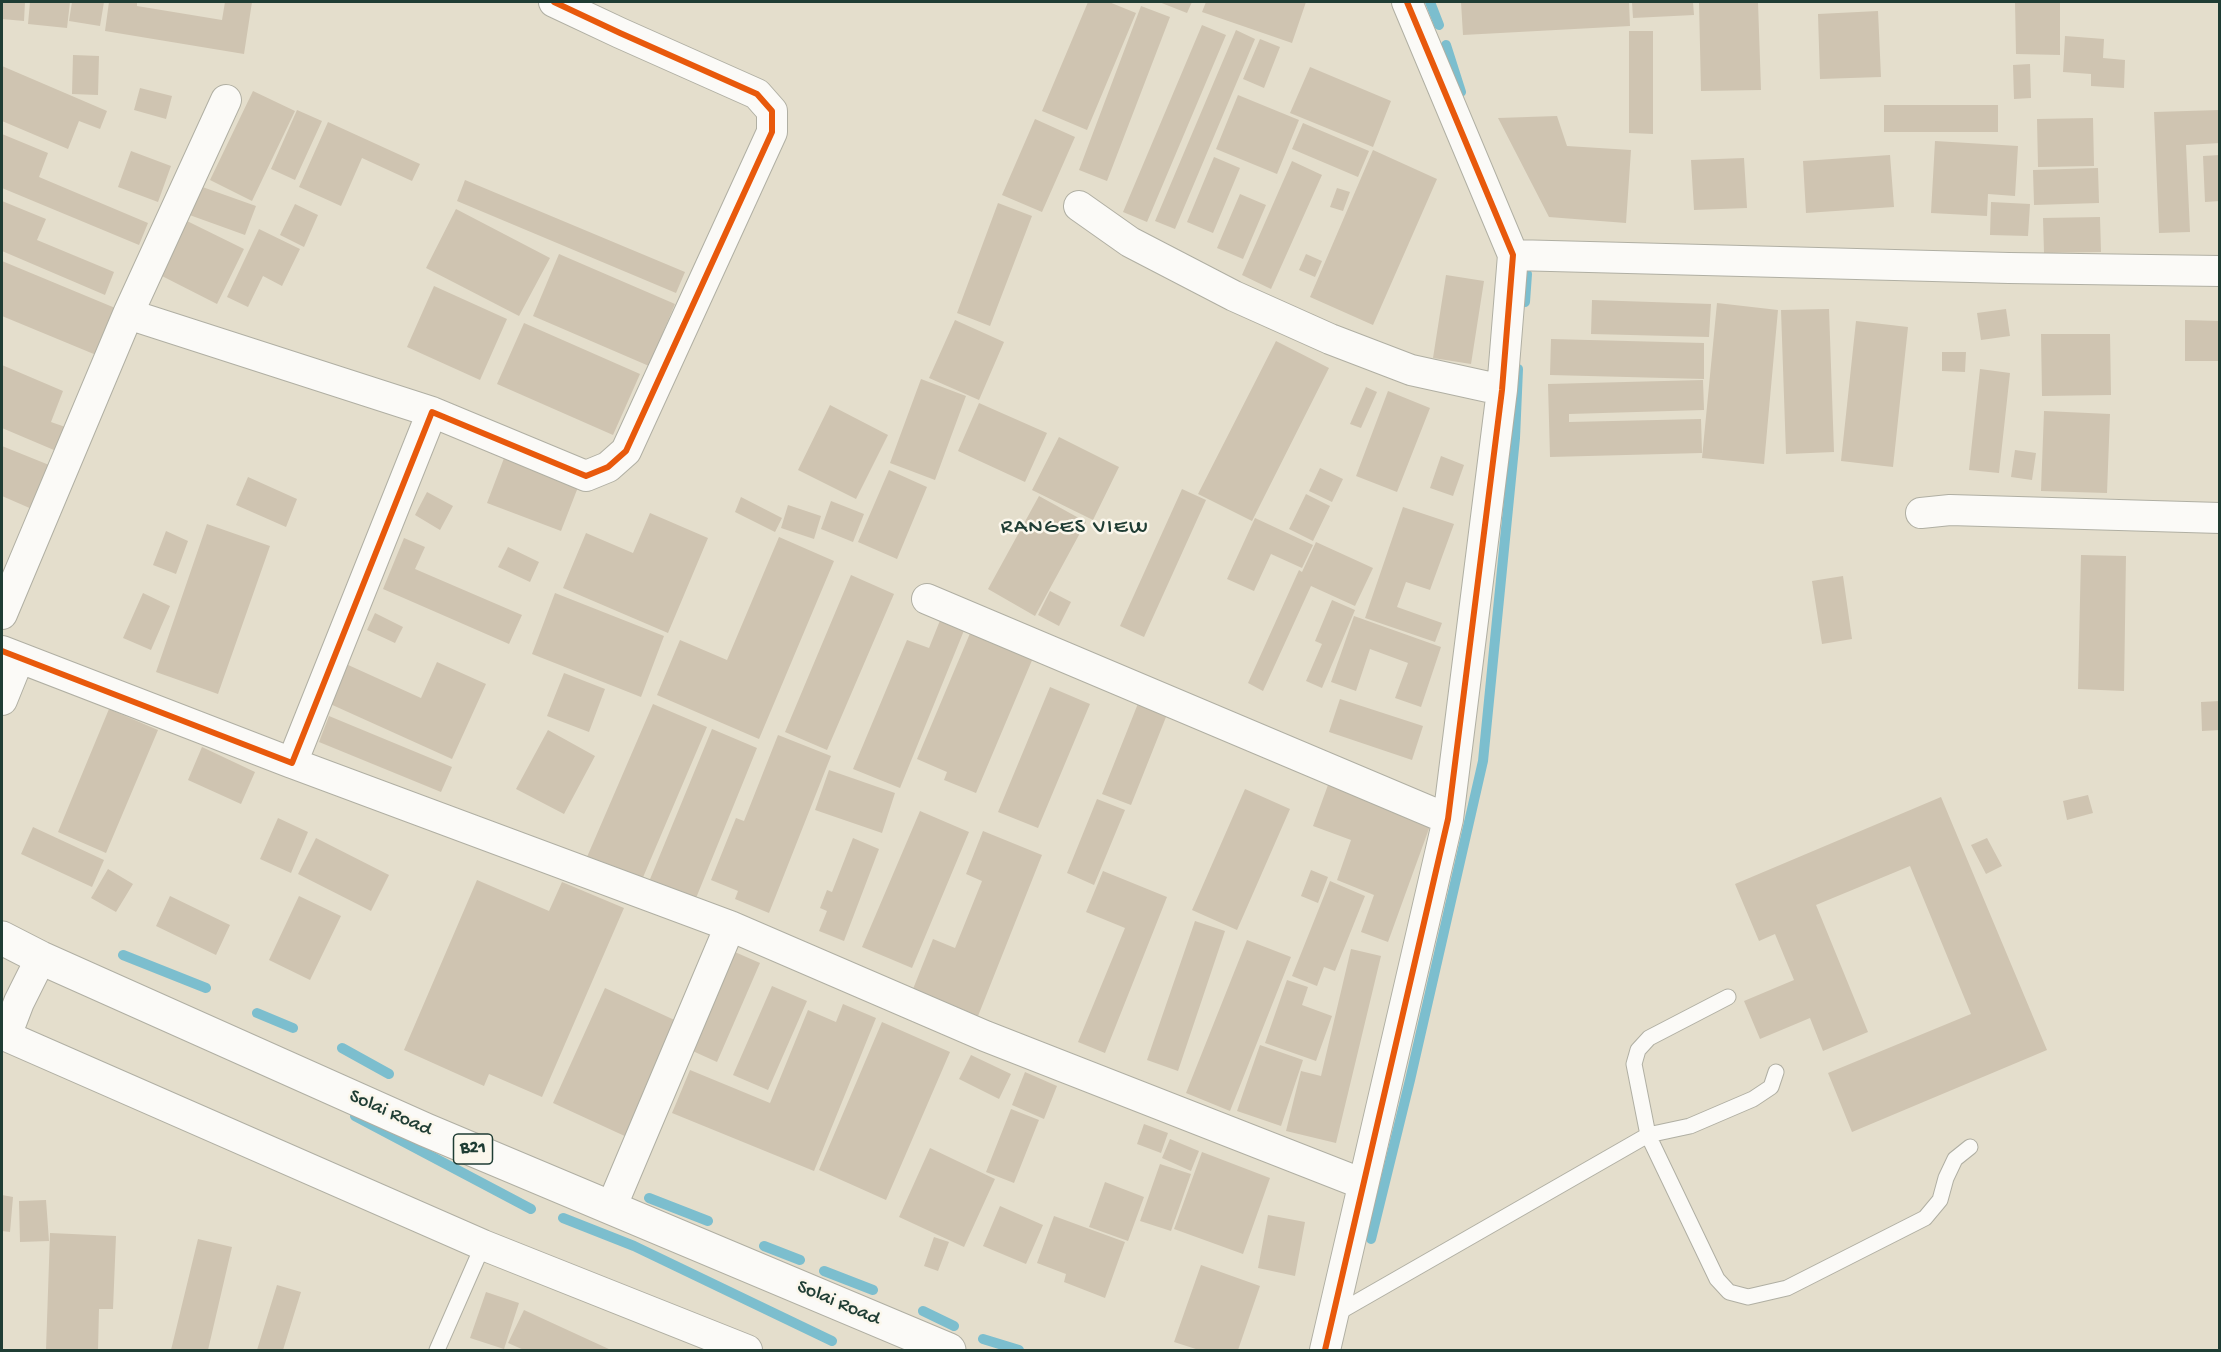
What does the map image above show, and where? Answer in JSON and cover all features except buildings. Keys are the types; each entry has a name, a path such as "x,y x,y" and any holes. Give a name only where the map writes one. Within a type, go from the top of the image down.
{"highway":[{"name":"Solai Road","path":"2,938 41,958 426,1130 949,1350"}],"street":[{"path":"128,314 432,412 586,476 608,466 626,451 772,132 772,111 757,94 554,2"},
{"path":"1325,1350 1448,819 1502,390 1513,255 1407,2"},
{"path":"2,614 128,314 226,100"},
{"path":"1078,206 1140,248 1234,296 1330,339 1411,370 1502,390"},
{"path":"1513,255 2220,271"},
{"path":"292,763 432,412"},
{"path":"1921,513 1950,510 2220,518"},
{"path":"927,599 1448,819"},
{"path":"2,700 10,655 730,926 985,1036 1363,1184"},
{"path":"611,1208 730,926"},
{"path":"41,958 4,1035 483,1245 747,1350"}],"lane":[{"path":"1728,997 1649,1038 1638,1050 1634,1064 1648,1135 1717,1279 1729,1292 1748,1297 1787,1288 1925,1218 1940,1200 1946,1178 1955,1159 1970,1147"},
{"path":"1334,1315 1648,1135 1690,1126 1753,1099 1772,1087 1776,1072"},
{"path":"437,1350 483,1245"}],"waterway":[{"path":"1430,2 1439,25"},
{"path":"1446,45 1461,92"},
{"path":"1525,302 1527,274"},
{"path":"1371,1239 1483,761 1515,438 1518,369"},
{"path":"123,955 206,988"},
{"path":"257,1013 293,1028"},
{"path":"342,1048 389,1074"},
{"path":"355,1116 531,1209"},
{"path":"649,1198 708,1221"},
{"path":"563,1218 634,1246 832,1341"},
{"path":"764,1246 800,1260"},
{"path":"824,1271 873,1290"},
{"path":"923,1311 954,1326"},
{"path":"983,1339 1019,1350"}],"cycle path":[{"path":"2,651 292,763 432,412 586,476 608,467 626,451 772,132 772,111 757,94 554,2"},
{"path":"1325,1350 1448,819 1502,390 1513,255 1407,2"}],"district":[{"name":"RANGES VIEW","path":"1075,529"}]}
